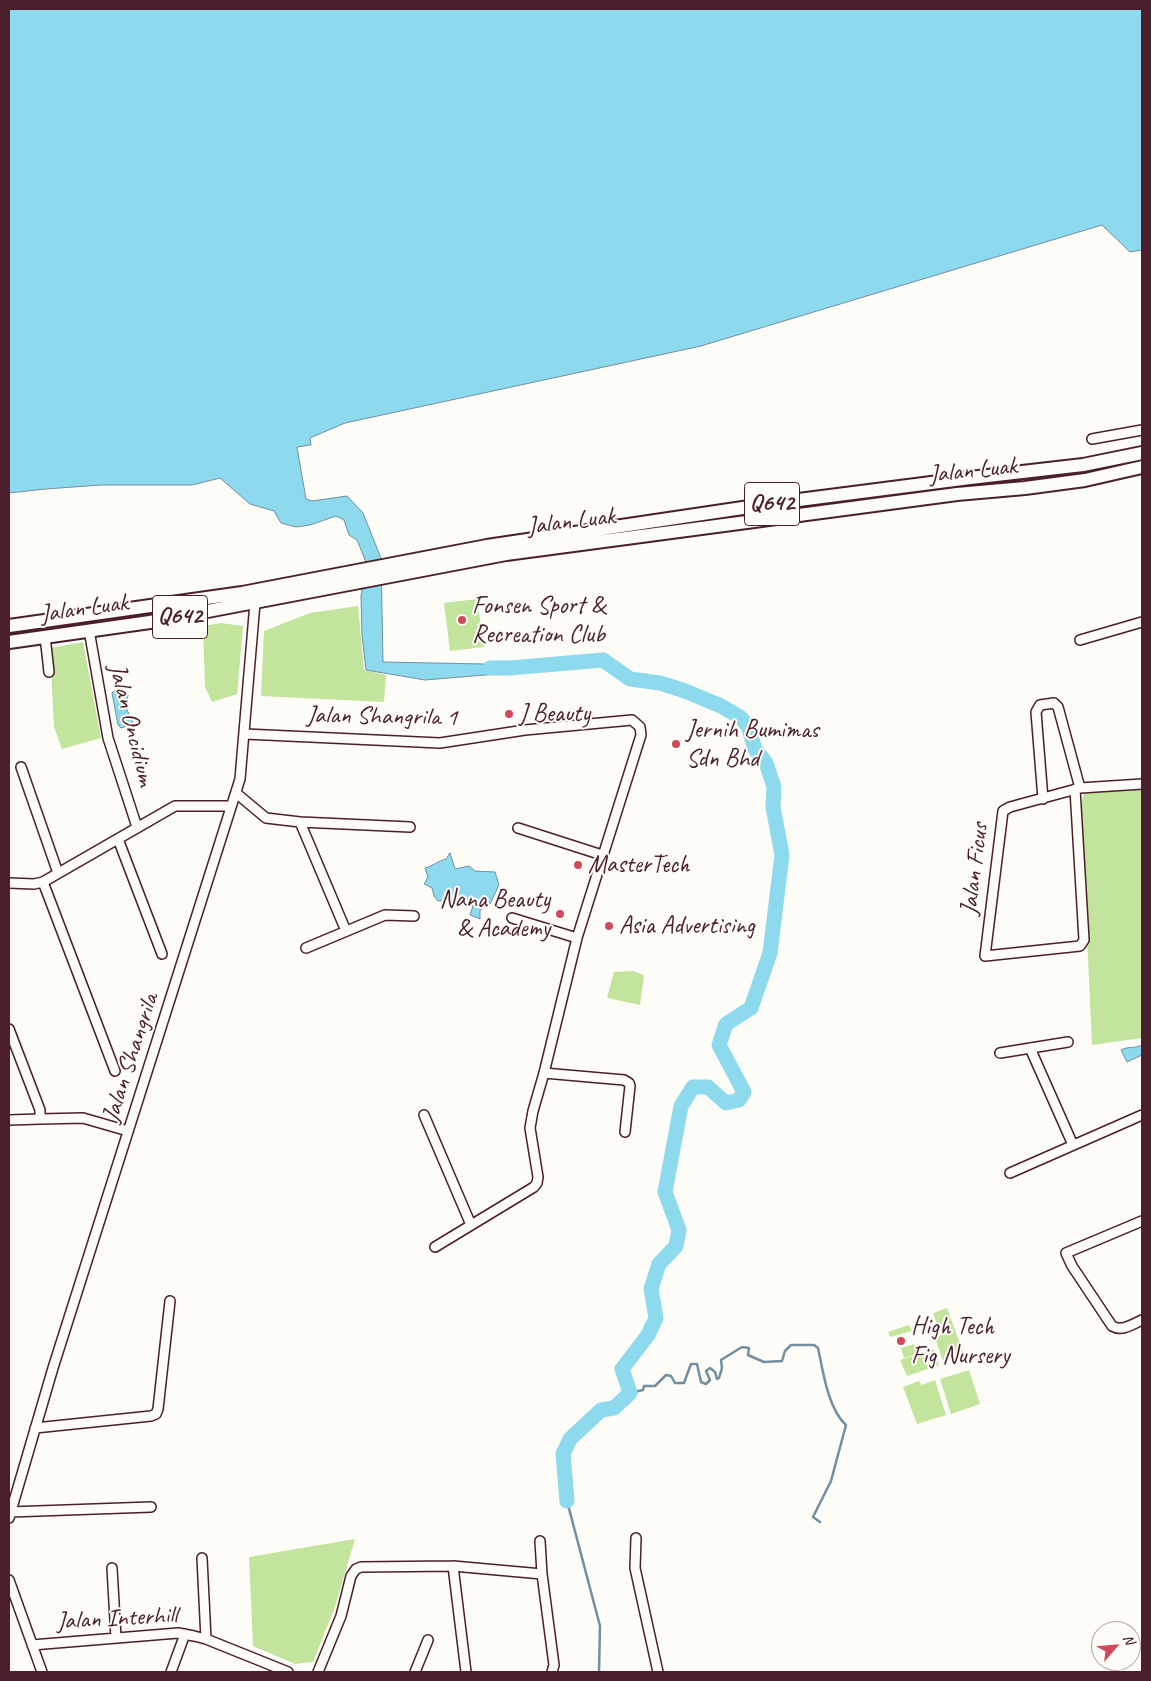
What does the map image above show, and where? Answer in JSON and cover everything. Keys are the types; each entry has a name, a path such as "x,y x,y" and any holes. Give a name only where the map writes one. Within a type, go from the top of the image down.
{"main road":[{"name":"Jalan Luak","path":"9,626 348,578 403,567 497,544 901,487 1083,465 1142,452"},
{"name":"Jalan Luak","path":"403,567 957,494 1085,480 1142,467"},
{"path":"970,478 974,489 978,490 1025,488"},
{"path":"901,487 952,486 957,494"},
{"name":"Jalan Luak","path":"9,642 150,622 255,603 348,578"}],"street":[{"path":"1092,440 1142,430"},
{"name":"Jalan Shangrila","path":"10,1515 35,1428 236,792 241,773 245,734 255,603"},
{"path":"1080,640 1142,622"},
{"name":"Jalan Oncidium","path":"89,630 108,738 137,828"},
{"path":"45,636 49,672"},
{"path":"1043,799 1036,712 1040,705 1054,702 1058,707 1078,788"},
{"name":"Jalan Shangrila 1","path":"245,734 440,743 525,730 632,720 640,727 641,735 602,855"},
{"path":"21,767 58,874"},
{"name":"Jalan Ficus","path":"1078,788 1083,943 1080,946 985,956 1003,811 1010,807 1078,788 1142,784"},
{"path":"236,792 266,818 300,822 410,827"},
{"path":"9,883 34,884 43,882 175,806 232,806"},
{"path":"300,822 346,931"},
{"path":"435,1248 534,1187 537,1183 538,1177 530,1128 533,1110 577,938 602,855 518,828"},
{"path":"118,838 162,954"},
{"path":"43,882 115,1071"},
{"path":"306,948 385,915 414,916"},
{"path":"512,918 577,938"},
{"path":"9,1029 40,1110 40,1119"},
{"path":"1000,1053 1068,1042"},
{"path":"1030,1048 1072,1146"},
{"path":"544,1073 624,1080 629,1083 625,1132"},
{"path":"424,1114 472,1225"},
{"path":"1010,1173 1142,1115"},
{"path":"9,1120 83,1118 128,1131"},
{"path":"1142,1221 1066,1253 1072,1266 1112,1326 1116,1329 1122,1329 1142,1320"},
{"path":"35,1428 156,1414 170,1301"},
{"path":"10,1515 151,1507"},
{"path":"636,1538 635,1568 658,1672"},
{"path":"540,1540 542,1574 554,1665 552,1672"},
{"path":"202,1558 206,1640"},
{"path":"318,1672 341,1616 352,1576 356,1569 361,1567 453,1566 542,1574"},
{"path":"453,1566 466,1672"},
{"path":"112,1568 116,1638"},
{"path":"9,1580 42,1672"},
{"path":"171,1672 185,1634"},
{"name":"Jalan Interhill","path":"32,1645 185,1634 206,1640 270,1669 288,1672"},
{"path":"415,1672 428,1640"}],"green space":[{"path":"477,599 484,647 450,651 444,603"},
{"path":"358,606 364,670 386,675 384,702 261,696 264,631 310,613"},
{"path":"221,623 243,626 237,694 212,702 205,687 203,626"},
{"path":"83,642 101,738 62,749 54,727 50,648"},
{"path":"1142,787 1142,1038 1092,1045 1081,806 1084,793"},
{"path":"633,971 644,975 640,1005 607,998 614,972"},
{"path":"947,1308 964,1355 943,1361 935,1338 941,1335 933,1313"},
{"path":"909,1325 912,1331 890,1337 888,1332"},
{"path":"914,1344 917,1354 904,1358 901,1348"},
{"path":"934,1349 939,1365 907,1376 900,1360"},
{"path":"969,1370 980,1404 951,1414 940,1379"},
{"path":"935,1380 946,1415 917,1424 903,1387 919,1381 922,1385"},
{"path":"355,1539 335,1607 313,1662 295,1664 253,1646 249,1557"}],"water":[{"path":"9,9 1142,9 1142,250 1130,252 1102,225 701,346 345,423 310,438 311,445 297,447 306,499 312,501 347,496 363,513 381,558 383,662 486,664 510,668 497,674 425,680 366,670 362,635 361,596 366,562 357,540 349,535 344,520 336,516 310,525 296,527 281,523 274,511 250,504 220,478 192,485 101,485 9,493"},
{"path":"123,690 128,695 126,708 133,722 121,728 118,725 112,693"},
{"path":"450,853 455,869 469,866 475,871 495,872 499,885 490,904 480,910 480,919 470,915 473,906 457,901 438,901 434,896 432,888 424,884 428,877 425,868 446,859"},
{"path":"1142,1045 1142,1055 1127,1062 1121,1050"}],"waterway":[{"path":"490,668 603,660 630,679 660,683 685,691 721,706 740,717 748,726 755,749 766,763 774,787 773,807 782,855 770,953 751,1008 726,1024 719,1045 744,1092 739,1100 726,1103 708,1087 693,1087 681,1106 665,1192 679,1230 676,1246 659,1264 651,1289 656,1318 648,1335 622,1369 630,1393 614,1408 601,1410 570,1439 563,1454 567,1501"},
{"path":"630,1393 643,1390 644,1386 655,1386 666,1375 671,1376 675,1383 684,1383 691,1364 697,1364 701,1382 706,1384 710,1380 706,1371 710,1368 715,1372 717,1379 719,1378 722,1368 721,1360 742,1347 749,1348 748,1355 764,1362 782,1361 785,1351 791,1345 814,1345 818,1348 831,1400 840,1418 846,1425 831,1481 813,1517 820,1522"},
{"path":"567,1501 600,1626 599,1672"}],"place":[{"name":"Fonsen Sport & Recreation Club","path":"462,620"},
{"name":"J Beauty","path":"509,714"},
{"name":"Jernih Bumimas Sdn Bhd","path":"676,744"},
{"name":"MasterTech","path":"578,865"},
{"name":"Nana Beauty & Academy","path":"560,914"},
{"name":"Asia Advertising","path":"609,926"},
{"name":"High Tech Fig Nursery","path":"901,1341"}]}
